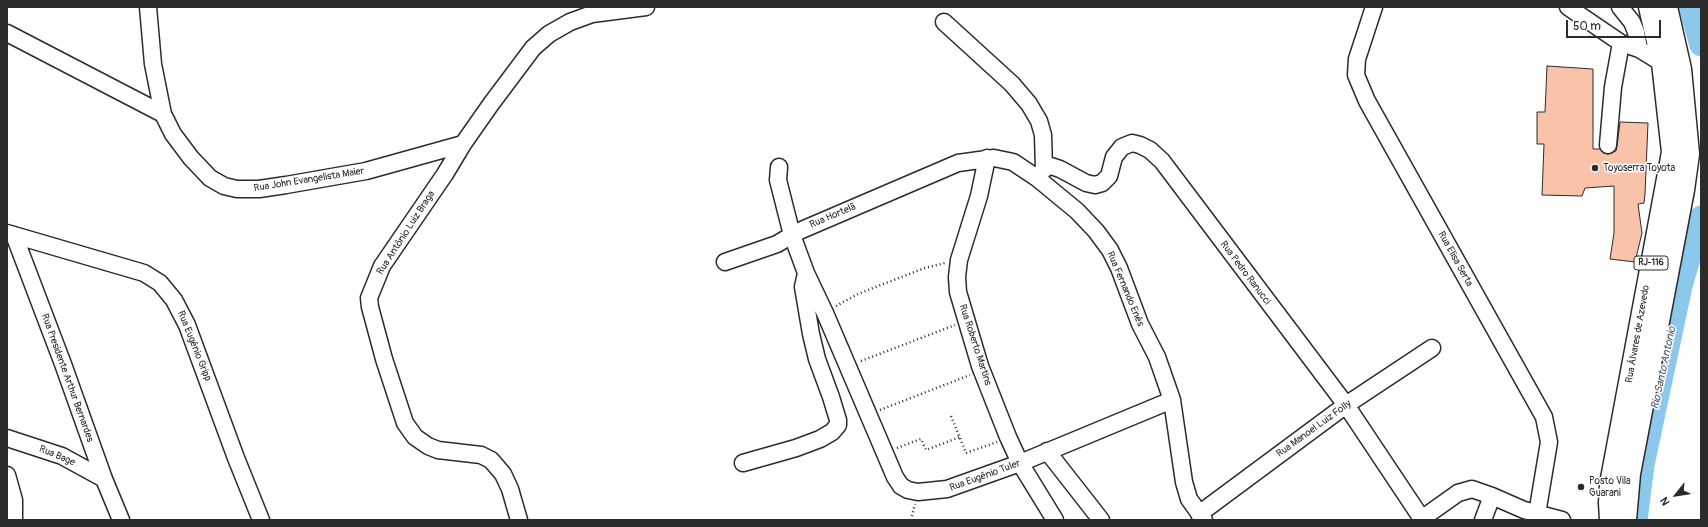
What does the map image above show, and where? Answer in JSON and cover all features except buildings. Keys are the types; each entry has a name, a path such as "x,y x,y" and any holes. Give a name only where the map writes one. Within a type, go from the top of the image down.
{"main road":[{"name":"Rua Álvares de Azevedo","path":"1610,520 1610,484 1672,152 1662,63 1649,7"},
{"name":"Rua Álvares de Azevedo","path":"1626,520 1626,505 1630,474 1689,154 1681,69 1667,7"},
{"path":"1662,63 1681,69"}],"street":[{"name":"Rua John Evangelista Maier","path":"148,7 153,64 163,114 173,134 191,158 210,178 224,186 237,189 259,189 366,171 463,144"},
{"name":"Rua Antônio Luiz Braga","path":"520,520 503,474 490,460 481,455 438,450 428,446 415,437 405,423 384,359 369,298 382,266 445,174 463,144 520,64 534,48 549,34 570,22 592,14 646,7"},
{"name":"Rua Elisa Serta","path":"1374,7 1357,59 1356,75 1358,82 1370,108 1544,417 1549,442 1537,514"},
{"path":"1568,7 1621,43 1639,49 1662,63"},
{"path":"1620,7 1632,22 1636,32 1639,49"},
{"path":"1632,22 1640,7"},
{"path":"944,22 1012,84 1029,104 1039,121 1043,135 1041,174"},
{"path":"7,33 163,114"},
{"path":"1608,145 1613,87 1621,43"},
{"name":"Rua Pedro Ranucci","path":"1041,174 1051,166 1086,183 1095,185 1102,183 1109,176 1114,157 1122,147 1132,144 1140,145 1150,150 1162,161 1272,309 1346,405 1421,519"},
{"name":"Rua Fernando Enês","path":"942,169 958,163 987,158 1000,158 1013,162 1041,174 1096,231 1110,250 1140,324 1156,357 1172,400 1177,444 1184,482 1189,499 1201,517"},
{"name":"Rua Roberto Martins","path":"987,158 979,196 959,260 957,277 958,292 982,370 1008,437 1020,463 1055,520"},
{"name":"Rua Eugênio Tuler","path":"779,167 778,180 792,234 806,273 825,313 898,483 908,490 918,492 947,490 1020,463 1172,400"},
{"name":"Rua Hortelã","path":"725,262 777,244 792,234 942,169"},
{"name":"Rua Presidente Arthur Bernardes","path":"10,234 63,364 104,479 121,520"},
{"name":"Rua Eugênio Gripp","path":"10,234 144,273 160,283 174,300 187,325 236,458 261,520"},
{"name":"Rua Eugênio Tuler","path":"743,463 796,448 820,439 832,432 838,425 838,420 831,397 817,359 808,322 803,287 806,273"},
{"name":"Rua Manoel Luiz Folly","path":"1201,517 1346,405 1432,348"},
{"name":"Rua Bage","path":"7,438 62,456 104,479"},
{"path":"1046,451 1101,520"},
{"path":"7,475 14,500 14,520"},
{"path":"1421,519 1458,493 1472,489 1524,510 1562,520"},
{"path":"1483,520 1492,496"}],"path":[{"path":"825,313 858,294 878,286 925,268 959,260"},
{"path":"847,366 967,321"},
{"path":"868,415 982,370"},
{"path":"951,416 966,453 1008,437"},
{"path":"884,453 921,439 926,450 960,437"}],"waterway":[{"name":"Rio Santo Antonio","path":"1690,7 1701,45"},
{"name":"Rio Santo Antonio","path":"1636,520 1643,465 1681,286 1701,217"}],"place":[{"name":"Toyoserra Toyota","path":"1595,168"},
{"name":"Posto Vila Guarani","path":"1581,487"}]}
